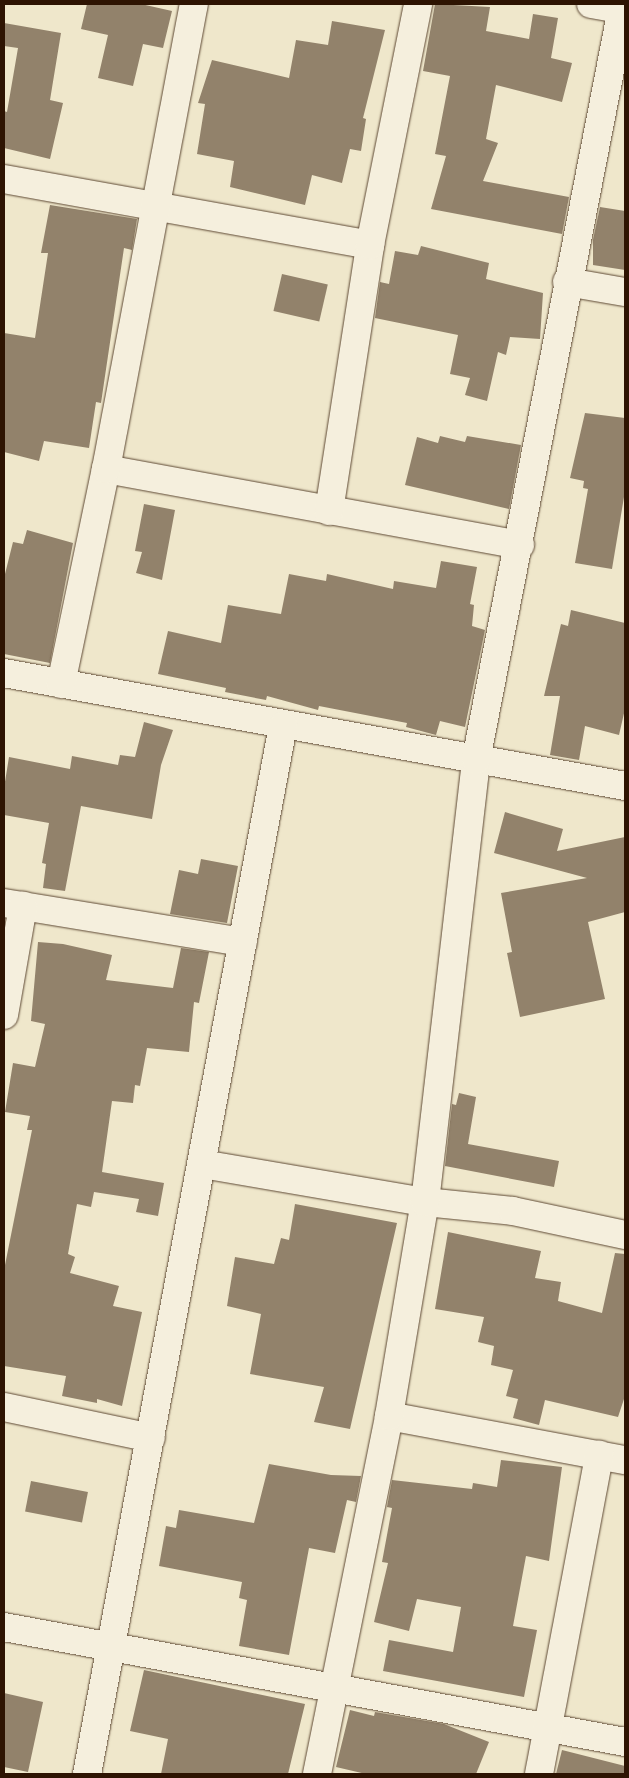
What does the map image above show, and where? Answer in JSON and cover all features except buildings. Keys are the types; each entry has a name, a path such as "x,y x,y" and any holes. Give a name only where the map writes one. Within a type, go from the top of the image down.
{"street":[{"path":"61,684 106,470 194,4"},
{"path":"329,511 370,246 418,4"},
{"path":"317,1774 389,1416 425,1202 476,760 520,545 567,282 624,10 591,4"},
{"path":"4,179 370,246"},
{"path":"567,282 625,292"},
{"path":"106,470 520,545"},
{"path":"4,673 283,726 625,786"},
{"path":"87,1774 112,1649 283,726"},
{"path":"4,1015 14,904 243,942"},
{"path":"202,1164 425,1202 513,1211 625,1235"},
{"path":"4,1407 151,1438"},
{"path":"389,1416 612,1458 548,1728 539,1774"},
{"path":"4,1627 112,1649 335,1687 625,1742"}]}
